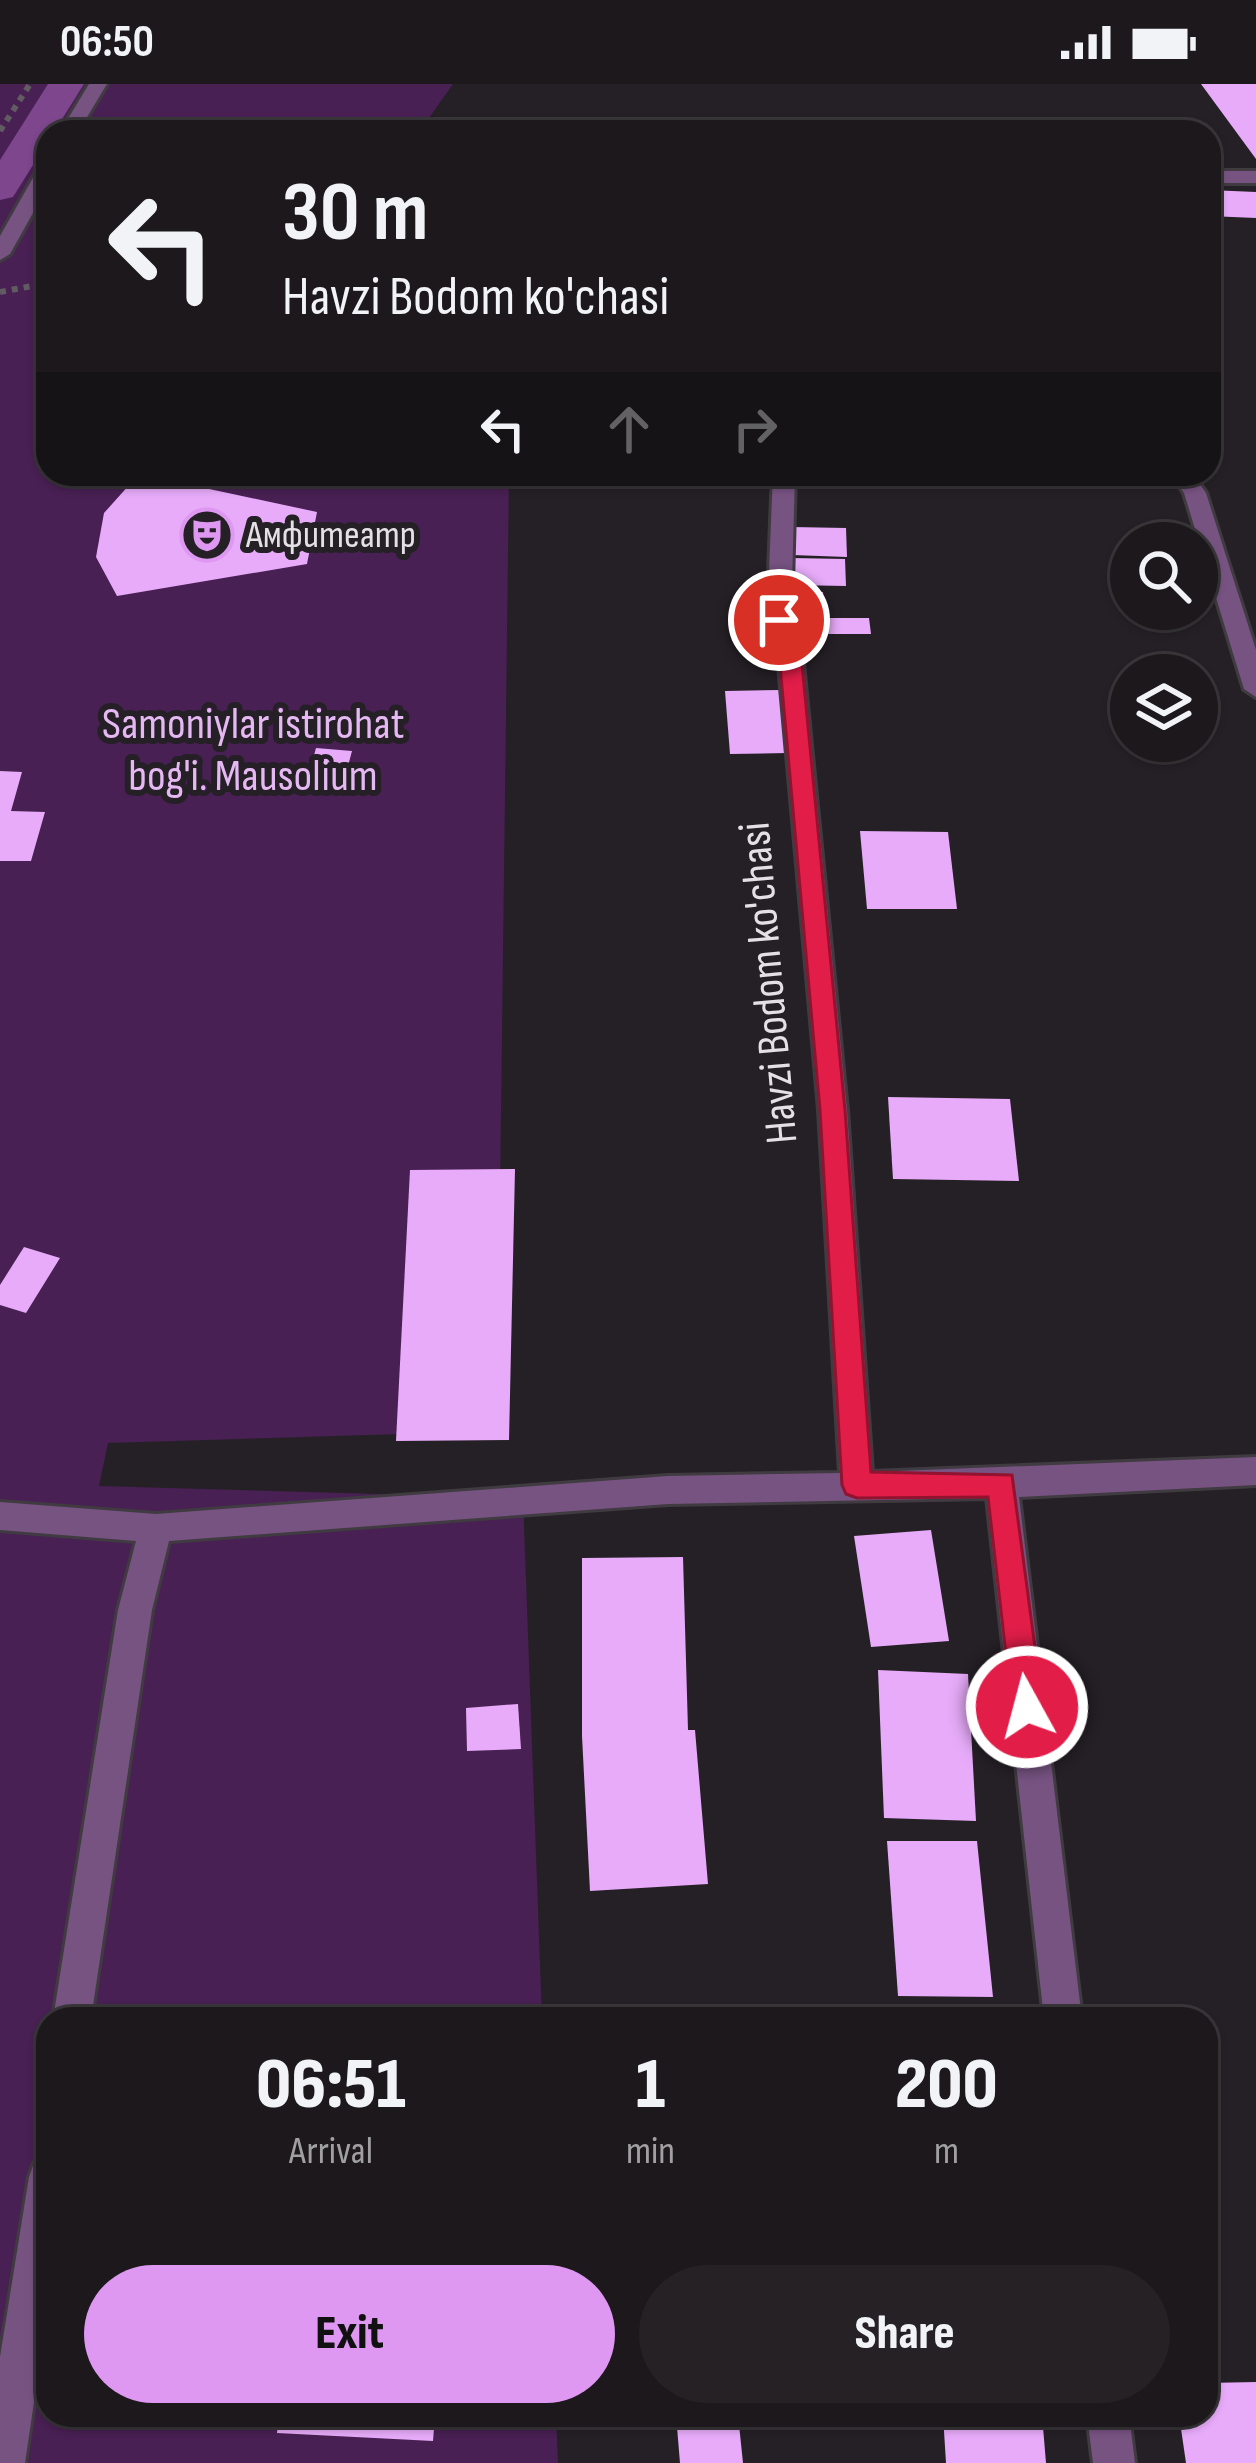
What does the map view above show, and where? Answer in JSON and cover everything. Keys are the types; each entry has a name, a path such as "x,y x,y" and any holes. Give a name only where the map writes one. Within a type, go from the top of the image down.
{"street":[{"path":"76,120 98,84"},
{"path":"1221,177 1256,177"},
{"path":"0,254 36,191"},
{"name":"Havzi Bodom ko'chasi","path":"784,486 779,620 789,643 832,1110 857,1485"},
{"path":"1190,486 1256,689"},
{"path":"0,1516 157,1528 668,1490 1001,1484 1256,1471"},
{"path":"1001,1484 1062,2007"},
{"path":"74,2007 135,1610 157,1528"},
{"path":"4,2463 36,2254"},
{"path":"1110,2427 1114,2463"}],"path":[{"path":"0,131 30,84"},
{"path":"0,292 36,285"}],"green space":[{"name":"Samoniylar istirohat bog'i. Mausolium","path":"0,84 453,84 428,120 36,120 36,486 509,486 497,1431 108,1443 99,1486 523,1498 542,2007 36,2007 36,2427 556,2427 558,2463 0,2463"}],"building":[{"path":"1201,84 1256,84 1256,159"},
{"path":"1221,191 1256,192 1256,218 1221,217"},
{"name":"Амфитеатр","path":"128,486 195,486 317,512 307,564 117,596 96,557 104,513"},
{"path":"792,527 846,528 847,557 792,555"},
{"path":"792,558 845,559 846,586 792,585"},
{"path":"793,592 823,592 825,618 869,618 871,634 797,634"},
{"path":"780,690 787,753 730,754 725,691"},
{"path":"316,748 352,751 344,781 308,778"},
{"path":"0,771 22,772 11,811 45,812 31,861 0,861"},
{"path":"860,831 948,832 957,909 867,909"},
{"path":"888,1097 1010,1099 1019,1181 893,1179"},
{"path":"515,1169 509,1440 396,1441 410,1170"},
{"path":"24,1247 60,1258 26,1313 0,1305 0,1285"},
{"path":"931,1530 949,1641 871,1647 854,1536"},
{"path":"683,1557 688,1730 695,1730 708,1884 590,1891 582,1736 582,1558"},
{"path":"878,1670 968,1674 976,1821 884,1818"},
{"path":"518,1704 521,1749 467,1751 466,1708"},
{"path":"887,1841 977,1841 993,1997 898,1996"},
{"path":"1256,2382 1256,2463 1186,2463 1181,2427 1218,2427 1218,2383"},
{"path":"278,2427 434,2427 433,2441 277,2433"},
{"path":"677,2427 739,2427 743,2463 680,2463"},
{"path":"944,2427 1043,2427 1046,2463 946,2463"}],"waterway":[{"path":"43,120 66,84"},
{"path":"0,189 36,132"}],"place":[{"name":"Амфитеатр","path":"207,535"}],"route":[{"path":"779,620 789,643 832,1110 857,1485 1001,1484 1027,1707"}]}
